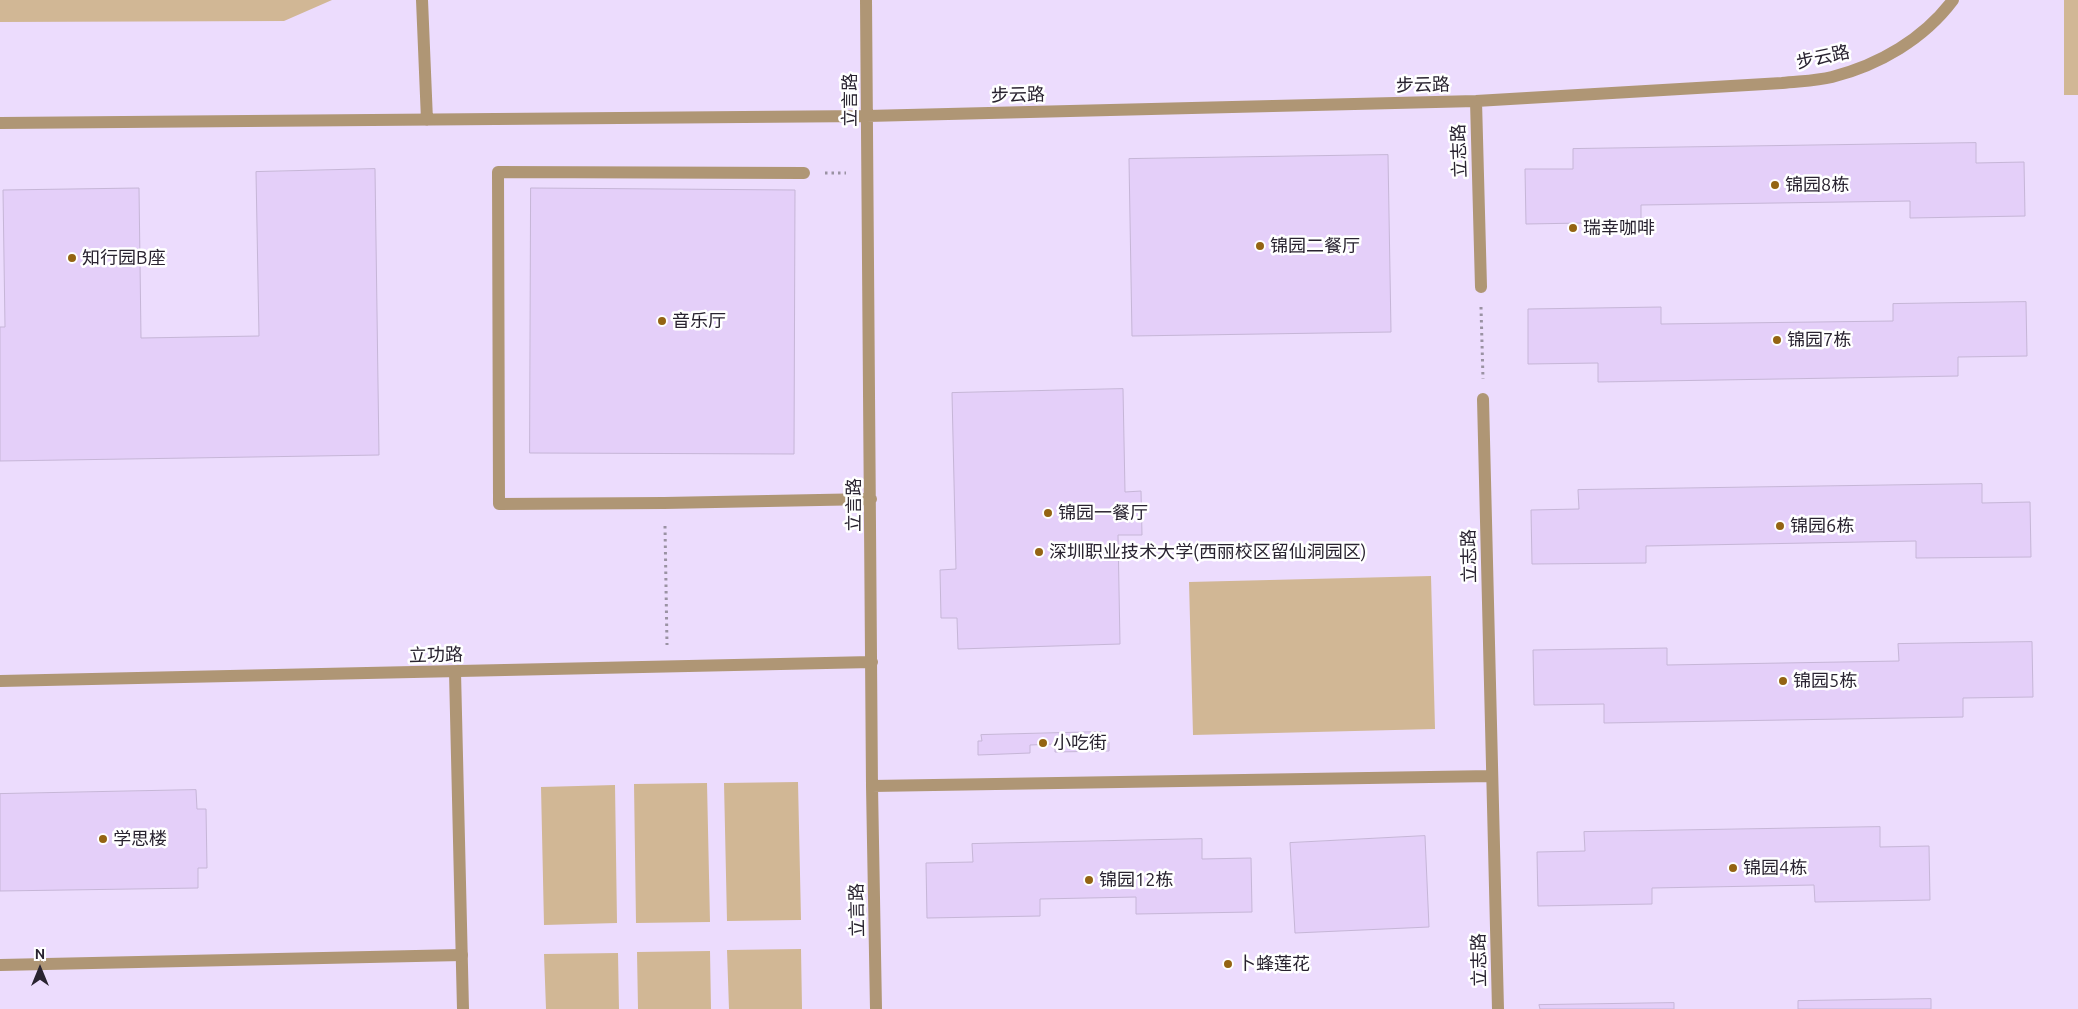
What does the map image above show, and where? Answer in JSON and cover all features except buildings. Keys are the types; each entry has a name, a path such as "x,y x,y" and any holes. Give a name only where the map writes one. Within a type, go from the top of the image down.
{"street":[{"path":"422,0 427,120"},
{"name":"立言路","path":"866,0 872,786 876,1009"},
{"name":"步云路","path":"0,124 867,116 1476,101 1782,83 1831,77 1876,63 1912,40 1940,18 1953,0"},
{"name":"立志路","path":"1476,101 1481,287"},
{"path":"804,173 498,172 499,504 871,499"},
{"name":"立志路","path":"1483,399 1498,1009"},
{"name":"立功路","path":"0,681 668,668 872,662"},
{"path":"455,672 463,1009"},
{"path":"872,786 1492,776"},
{"path":"0,965 462,955"}],"path":[{"path":"804,173 868,173"},
{"path":"1481,287 1483,399"},
{"path":"664,503 668,668"}],"shaded area":[{"name":"深圳职业技术大学(西丽校区留仙洞园区)","path":"0,0 2064,0 2064,95 2078,95 2078,1009 0,1009"},
{"path":"0,0 332,0 284,21 0,22"},
{"path":"2064,0 2078,0 2078,95 2064,95"},
{"path":"1431,576 1435,729 1193,735 1189,582"},
{"path":"798,782 801,920 727,921 724,783"},
{"path":"707,783 710,922 636,923 634,784"},
{"path":"615,785 617,923 544,925 541,787"},
{"path":"801,949 802,1009 729,1009 727,950"},
{"path":"710,951 711,1009 638,1009 637,952"},
{"path":"618,953 619,1009 546,1009 544,954"}],"place":[{"name":"锦园8栋","path":"1775,185"},
{"name":"瑞幸咖啡","path":"1573,228"},
{"name":"锦园二餐厅","path":"1260,246"},
{"name":"知行园B座","path":"72,258"},
{"name":"音乐厅","path":"662,321"},
{"name":"锦园7栋","path":"1777,340"},
{"name":"锦园一餐厅","path":"1048,513"},
{"name":"锦园6栋","path":"1780,526"},
{"name":"深圳职业技术大学(西丽校区留仙洞园区)","path":"1039,552"},
{"name":"锦园5栋","path":"1783,681"},
{"name":"小吃街","path":"1043,743"},
{"name":"学思楼","path":"103,839"},
{"name":"锦园4栋","path":"1733,868"},
{"name":"锦园12栋","path":"1089,880"},
{"name":"卜蜂莲花","path":"1228,964"}]}
